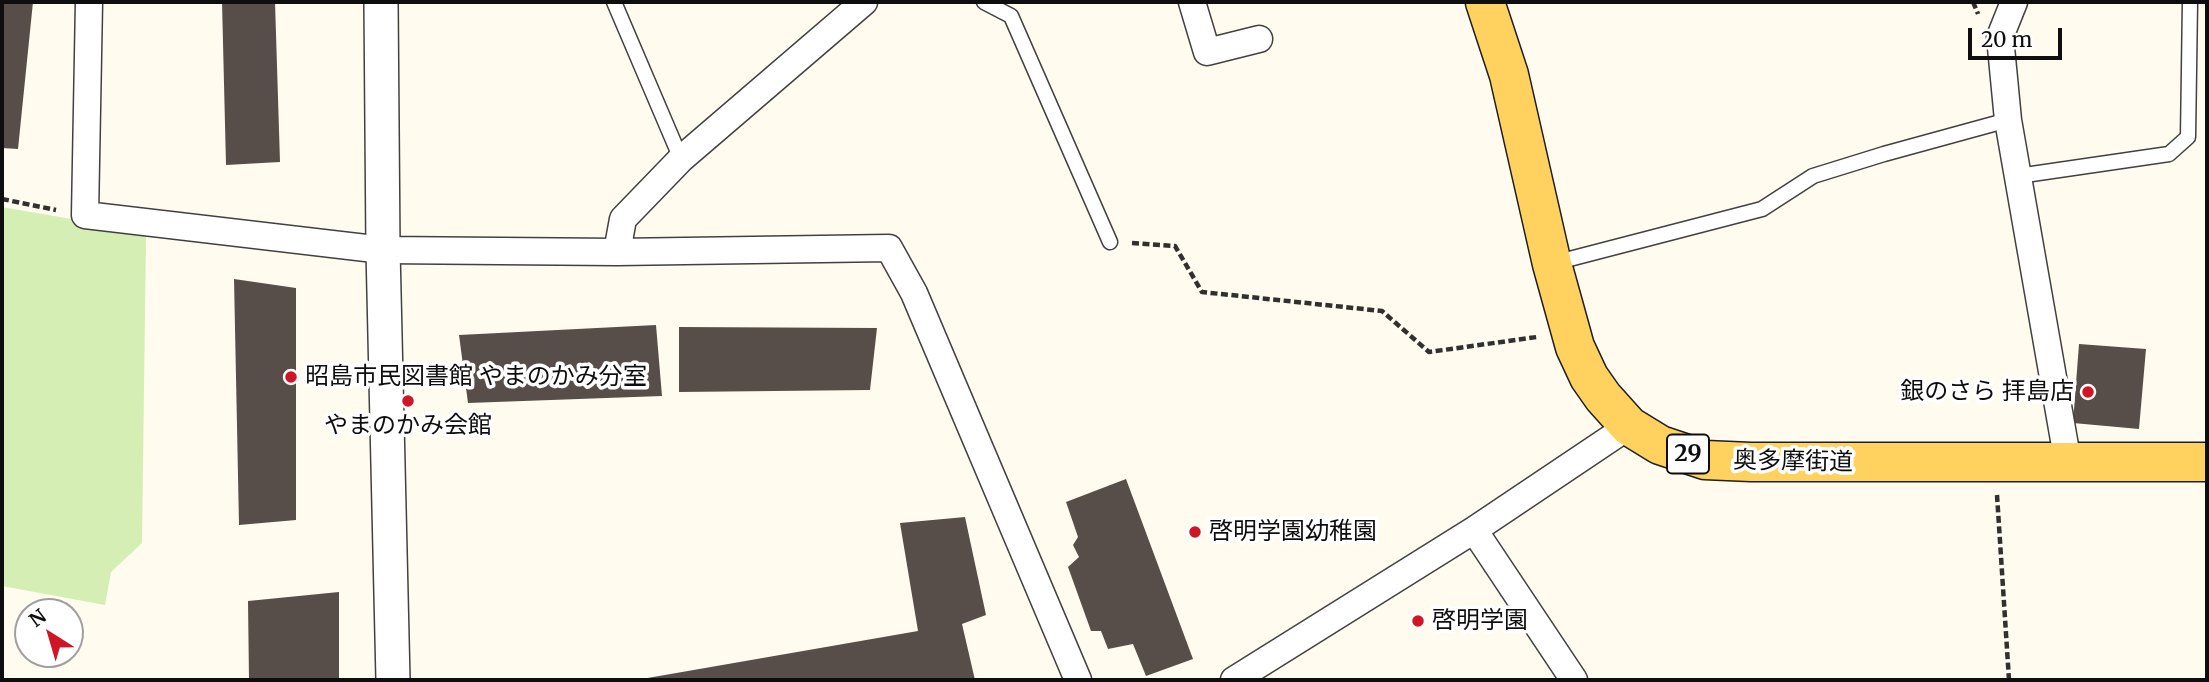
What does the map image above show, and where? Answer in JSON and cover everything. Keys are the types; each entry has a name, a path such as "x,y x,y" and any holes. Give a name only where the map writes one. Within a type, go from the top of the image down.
{"main road":[{"name":"奥多摩街道","path":"1485,2 1509,75 1552,264 1575,347 1589,377 1629,426 1660,445 1704,460 1751,463 2207,462"}],"street":[{"path":"89,2 85,215 383,250 617,252 889,248 914,293 1077,680"},
{"path":"381,2 383,250 393,680"},
{"path":"617,252 623,219 681,159 864,2"},
{"path":"1192,2 1207,52 1259,39"},
{"path":"2014,2 2000,37 2008,120 2068,463"},
{"path":"1234,680 1474,530 1629,426"},
{"path":"1474,530 1574,680"}],"lane":[{"path":"614,2 681,159"},
{"path":"984,2 1011,16 1110,242"},
{"path":"2018,176 2169,154 2188,137 2190,2"},
{"path":"1552,264 1762,209 1813,176 2008,120"}],"path":[{"path":"2,199 85,215"},
{"path":"1110,242 1175,246 1202,292 1382,311 1429,352 1571,332"},
{"path":"1995,463 2008,680"}],"green space":[{"path":"2,207 146,232 142,543 111,572 105,605 84,601 84,598 67,598 2,586"}],"building":[{"path":"2,2 33,2 18,149 2,148"},
{"path":"222,2 275,2 280,162 226,165"},
{"path":"234,279 296,288 296,520 239,525"},
{"path":"656,325 662,396 468,403 459,335"},
{"path":"679,327 877,328 870,390 679,392"},
{"path":"2079,344 2146,349 2139,429 2073,423"},
{"path":"1126,479 1193,659 1146,676 1133,644 1108,649 1101,631 1091,631 1068,567 1079,557 1073,545 1078,537 1066,502"},
{"path":"965,517 986,615 962,624 975,680 636,680 918,631 900,523"},
{"path":"339,592 339,680 249,680 248,601"}],"place":[{"name":"昭島市民図書館 やまのかみ分室","path":"291,377"},
{"name":"銀のさら 拝島店","path":"2088,392"},
{"name":"やまのかみ会館","path":"408,401"},
{"name":"啓明学園幼稚園","path":"1195,532"},
{"name":"啓明学園","path":"1418,621"}]}
